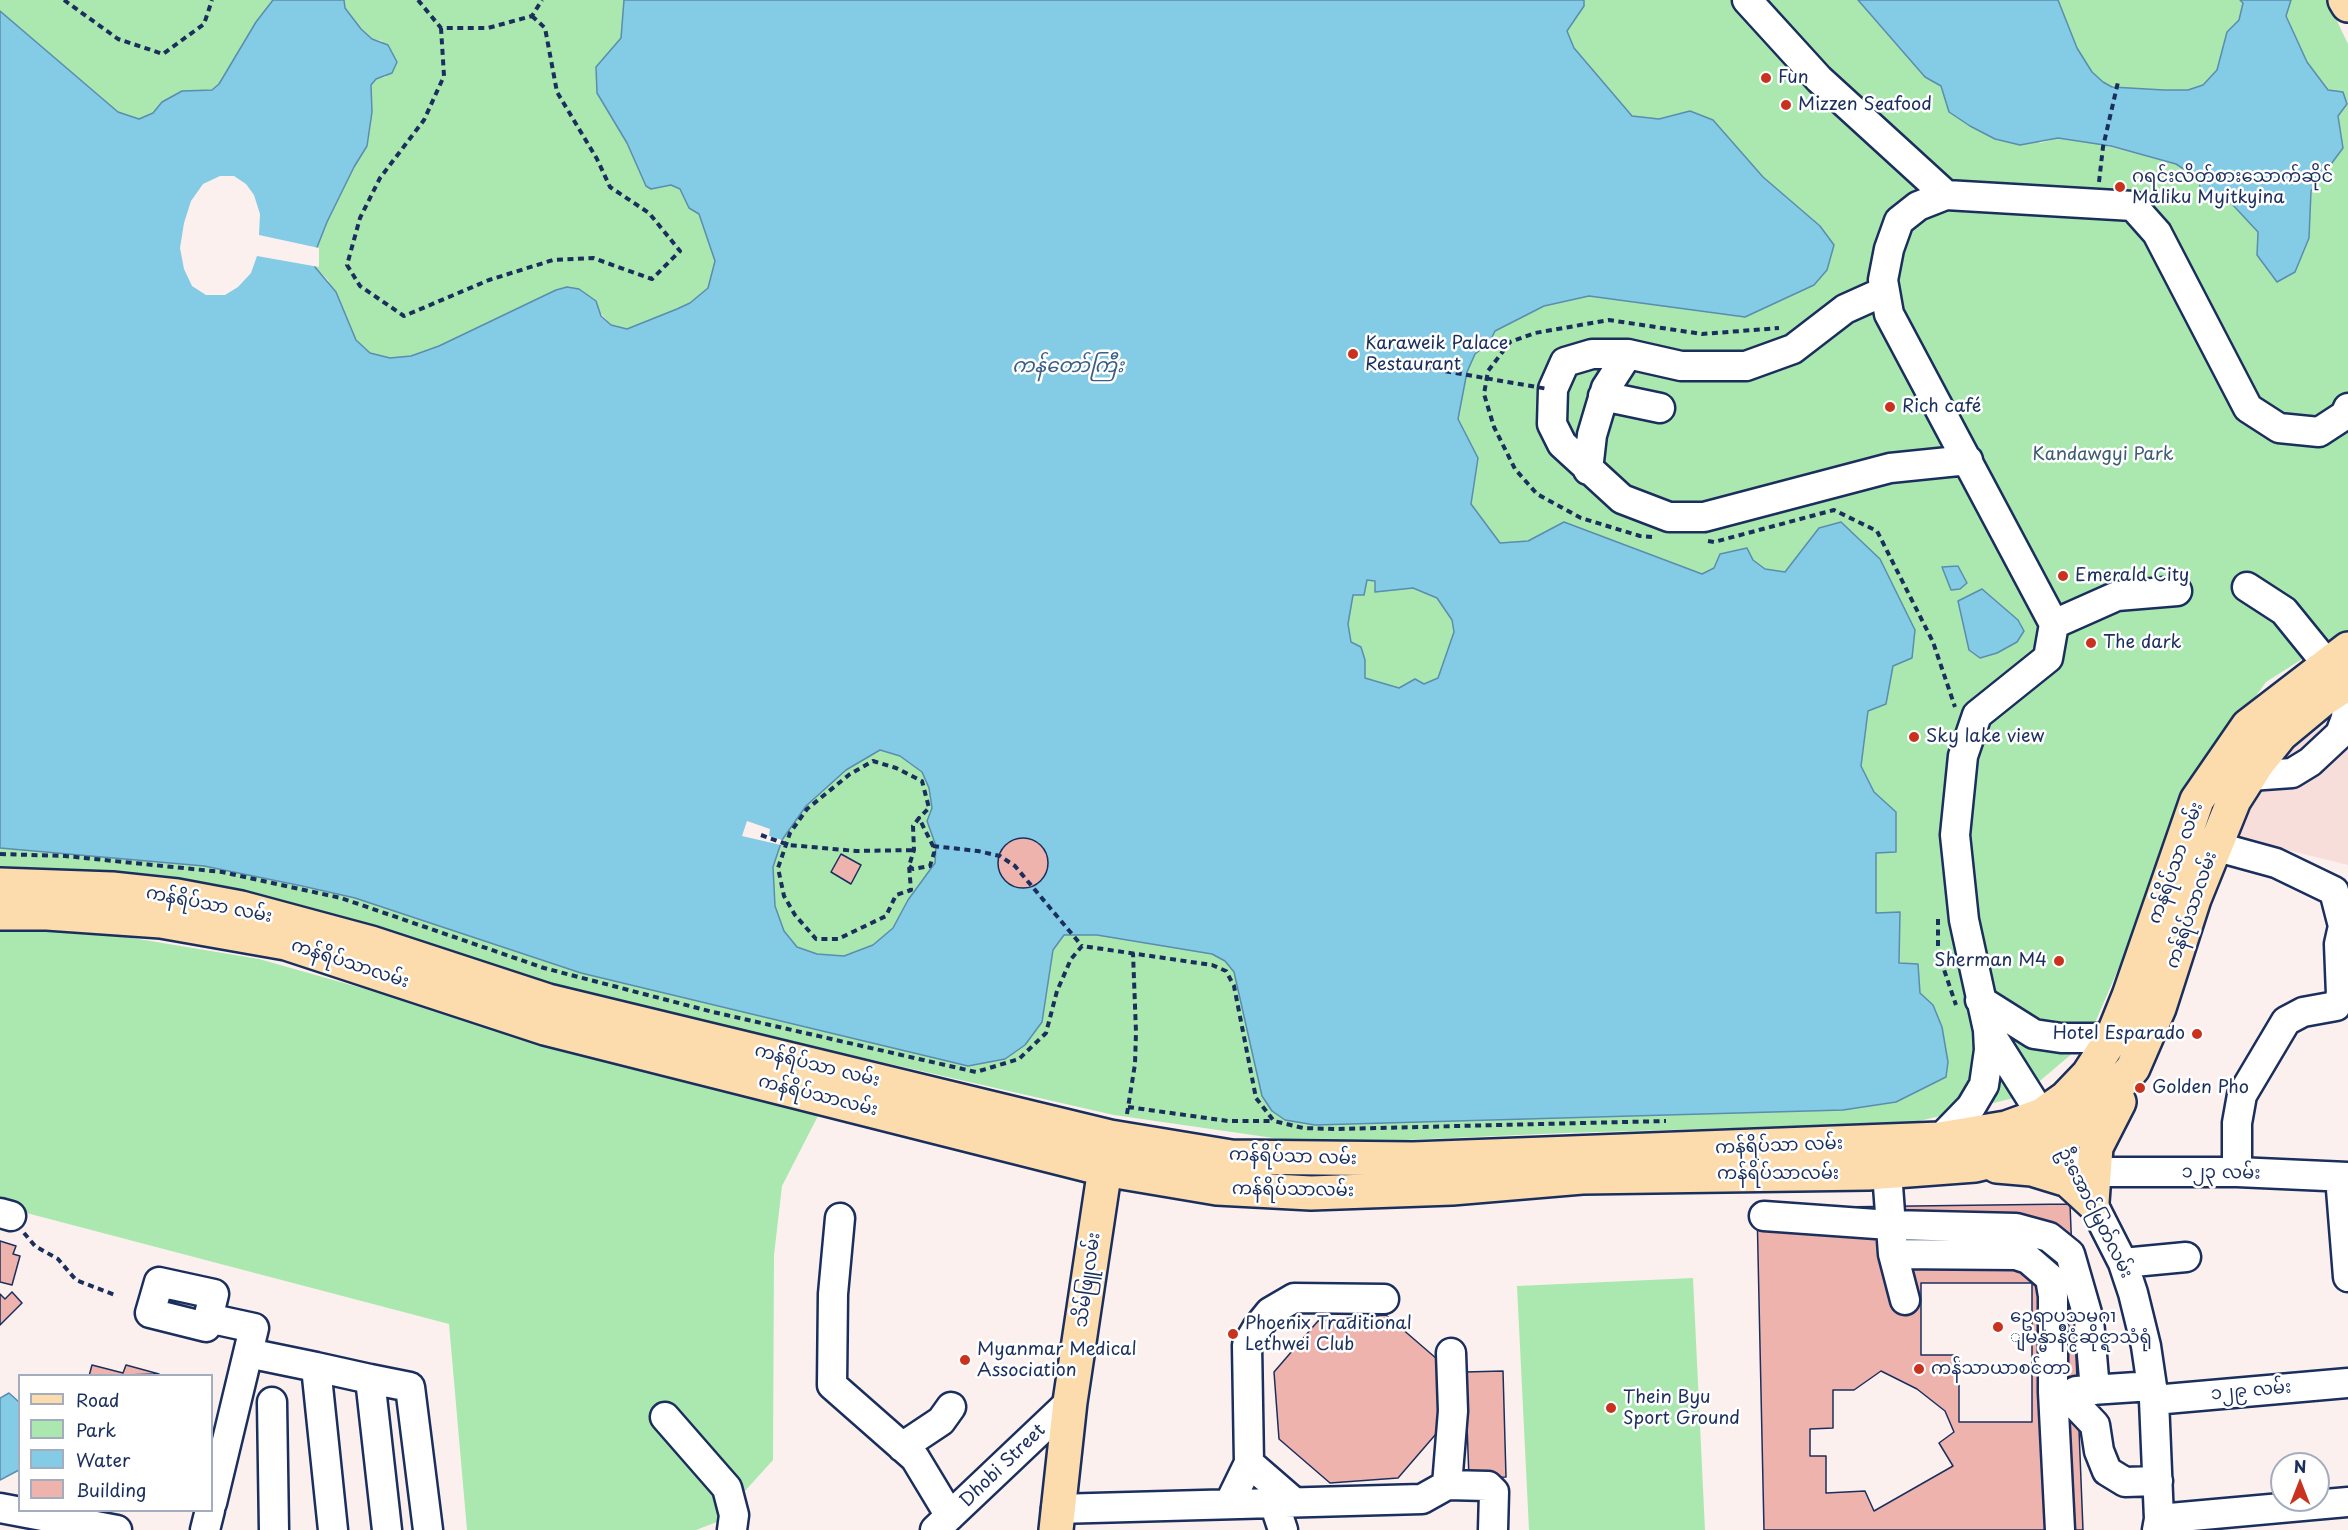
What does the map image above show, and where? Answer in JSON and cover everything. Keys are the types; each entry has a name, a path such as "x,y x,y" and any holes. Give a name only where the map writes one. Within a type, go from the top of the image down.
{"main road":[{"path":"2345,0 2348,5"},
{"name":"ကန်ရိပ်သာလမ်း","path":"0,913 46,913 160,921 286,943 545,1028 1107,1153 1217,1188 1311,1193 1452,1188 1634,1175 1887,1172 1975,1166 2017,1155 2050,1128 2090,1120 2133,1068 2159,1008 2194,899 2225,818 2250,776 2281,734 2322,700 2343,670"},
{"name":"ကန်ရိပ်သာ လမ်း","path":"0,885 112,889 177,896 241,909 371,943 548,1001 1107,1153 1306,1160 1736,1148 1940,1139 2006,1128 2050,1128 2067,1098 2088,1075 2112,1038 2129,996 2169,875 2197,800 2248,726 2343,670"},
{"path":"1975,1166 2032,1169 2093,1187 2096,1147 2101,1134 2116,1112 2133,1068"},
{"name":"သိမ်ဖြူလမ်း","path":"1056,1519 1070,1402 1107,1153"}],"street":[{"path":"1747,0 1819,79 1946,195"},
{"path":"1940,1139 1971,1107 1984,1085 1988,1065 1988,1030 1968,1004 1964,920 1955,835 1963,756 1977,715 2048,658 2054,624 1889,314 1883,280 1899,221 1918,206 1946,195 2096,202 2133,206 2157,233 2248,408 2279,428 2319,432 2345,415 2348,408"},
{"path":"1885,291 1845,309 1793,349 1746,366 1681,366 1628,354 1592,354 1565,362 1553,389 1552,424 1562,444 1622,499 1669,517 1704,517 1890,468 1968,460"},
{"path":"1588,470 1592,435 1603,396 1628,354"},
{"path":"1603,396 1660,408"},
{"path":"2247,587 2284,611 2343,670"},
{"path":"2054,624 2117,596 2177,591"},
{"path":"2214,846 2276,863 2334,891 2343,926 2339,944 2341,995 2336,1006 2303,1012 2286,1021 2242,1095 2237,1123 2237,1172"},
{"path":"1968,1004 2034,1034 2061,1038 2112,1038"},
{"name":"ဦးအောင်မြတ်လမ်း","path":"1988,1030 2050,1128 2093,1187 2122,1263 2146,1346 2153,1393 2158,1524"},
{"path":"1887,1172 1893,1254 1905,1300"},
{"name":"၁၂၃ လမ်း","path":"2093,1187 2237,1172 2344,1177"},
{"path":"2344,1177 2348,1276"},
{"path":"1764,1216 1890,1225 2016,1228 2049,1237 2070,1254 2089,1320 2095,1390"},
{"path":"840,1218 833,1294 832,1385 915,1458 943,1523"},
{"path":"1893,1254 2016,1255 2028,1259 2050,1278 2053,1296 2044,1393 2060,1530"},
{"path":"2122,1263 2186,1257"},
{"path":"1229,1504 1249,1463 1247,1345 1263,1320 1270,1312 1294,1298 1384,1299"},
{"path":"208,1318 254,1328 213,1499"},
{"path":"248,1353 410,1387 428,1530"},
{"path":"1447,1485 1454,1411 1451,1353"},
{"path":"316,1367 333,1530"},
{"path":"370,1379 387,1530"},
{"name":"၁၂၉ လမ်း","path":"2044,1393 2095,1390 2153,1393 2348,1383"},
{"path":"2044,1393 2077,1406 2095,1425 2099,1451 2107,1471 2125,1482 2158,1481"},
{"path":"272,1402 274,1530"},
{"name":"Dhobi Street","path":"943,1523 1070,1402"},
{"path":"902,1447 941,1421 951,1407"},
{"path":"665,1417 727,1488 734,1515 732,1530"},
{"path":"1249,1463 1284,1503 1282,1530"},
{"path":"1056,1519 1161,1518 1229,1504 1422,1499 1447,1485 1488,1486 1494,1492 1493,1530"},
{"path":"2158,1524 2348,1502"},
{"path":"0,1508 18,1511"},
{"path":"21,1512 117,1530"},
{"path":"205,1530 210,1512"}],"path":[{"path":"64,0 118,39 163,54 204,24 212,0"},
{"path":"418,0 441,28 444,76 424,120 380,178 360,218 347,265 360,286 404,316 489,280 553,260 593,258 652,279 680,252 649,213 610,187 597,159 557,92 545,28 532,16"},
{"path":"441,28 488,28 532,16 543,0"},
{"path":"2096,202 2103,147 2118,82"},
{"path":"1661,537 1640,536 1581,518 1537,494 1515,469 1494,427 1484,394 1488,371 1510,342 1535,333 1609,320 1702,334 1783,327"},
{"path":"1404,364 1548,388"},
{"path":"1704,541 1714,542 1834,510 1877,531 1933,642 1958,715"},
{"path":"873,761 896,768 922,781 929,808 919,818 913,826 914,850 909,866 911,890 896,895 886,916 838,939 816,939 795,915 784,896 778,868 785,844 807,809 850,774 873,761"},
{"path":"909,866 913,869 926,869 930,866 934,846 919,818"},
{"path":"760,835 785,844 856,851 914,850"},
{"path":"934,846 1000,856 1015,866 1082,946 1212,965 1226,971 1234,986 1256,1098 1274,1120"},
{"path":"0,854 65,856 222,872 341,898 544,968 724,1014 976,1072 1019,1059 1046,1033 1058,991 1071,959 1082,946"},
{"path":"1938,918 1938,952 1968,1004"},
{"path":"1107,1153 1125,1123 1128,1107 1136,1032 1133,953"},
{"path":"1128,1107 1228,1120 1274,1120 1303,1128 1335,1129 1667,1121"},
{"path":"5,1214 35,1246 58,1258 76,1280 115,1295"}],"shaded area":[{"path":"2348,706 2348,865 2231,836 2251,797 2291,750"}],"green space":[{"path":"0,0 273,0 256,22 219,84 212,90 182,91 162,102 153,113 140,119 118,112 11,23 0,11"},
{"path":"344,0 624,0 622,38 596,67 597,93 627,143 646,186 651,189 671,185 680,189 689,207 699,214 715,261 708,288 690,303 627,329 611,325 597,309 556,290 439,346 411,356 390,358 370,353 356,339 328,280 315,267 314,255 327,222 367,146 372,112 371,85 375,79 386,77 382,41 372,39 361,29 345,7"},
{"name":"Kandawgyi Park","path":"1584,0 1858,0 1925,77 2040,143 2058,138 2088,141 2176,164 2199,179 2201,197 2231,203 2259,232 2257,255 2295,272 2309,238 2311,191 2343,148 2338,116 2328,90 2307,62 2286,15 2291,0 2327,0 2348,44 2348,630 2266,682 2194,782 2163,866 2087,1041 2022,1096 1911,1123 1564,1133 1315,1144 1114,1115 575,992 0,873 0,848 204,866 355,898 581,973 968,1066 1042,1022 1053,950 1064,935 1097,935 1212,954 1225,961 1234,972 1262,1096 1315,1125 1843,1110 1896,1102 1948,1062 1942,1027 1933,1005 1920,993 1918,964 1899,963 1900,913 1876,913 1876,852 1896,812 1874,792 1861,766 1868,710 1886,704 1893,666 1819,528 1785,572 1765,570 1740,552 1720,554 1714,568 1702,574 1564,522 1528,541 1500,543 1471,504 1478,458 1458,419 1467,372 1475,354 1489,343 1495,331 1544,306 1589,296 1745,317 1820,226 1763,177 1713,120 1690,111 1659,119 1632,116 1574,48 1567,31 1584,6"},
{"path":"2058,0 2240,0 2243,3 2239,20 2227,32 2217,70 2203,85 2188,90 2164,90 2112,87 2103,82 2092,72 2077,48"},
{"path":"1367,580 1375,581 1375,592 1413,588 1437,598 1452,620 1454,632 1438,678 1424,684 1415,679 1399,688 1365,678 1365,660 1361,647 1351,642 1348,624 1353,595"},
{"path":"880,750 900,756 922,772 929,788 932,808 927,821 936,846 935,864 908,900 893,928 873,945 843,956 817,954 797,947 784,931 775,906 773,867 782,840 806,806 846,770"},
{"path":"0,932 96,932 259,959 542,1039 820,1112 782,1186 774,1255 773,1460 717,1522 696,1530 467,1530 449,1324 0,1206"},
{"name":"Thein Byu Sport Ground","path":"1693,1278 1705,1530 1529,1530 1517,1286"}],"water":[{"name":"ကန်တော်ကြီး","path":"273,0 344,0 345,8 361,29 372,39 388,45 397,62 392,73 376,79 371,85 372,112 367,146 327,222 314,255 315,267 336,292 356,340 370,353 390,358 411,356 439,346 556,290 567,287 579,289 596,301 601,316 611,325 627,329 690,303 708,288 715,261 699,214 689,208 680,189 671,185 651,189 646,186 627,143 597,93 596,67 621,38 624,0 1584,0 1584,6 1567,31 1574,48 1632,116 1659,119 1690,111 1713,120 1763,177 1820,226 1834,245 1827,270 1814,285 1745,317 1589,296 1544,306 1495,331 1489,343 1475,354 1467,372 1458,419 1478,458 1471,504 1500,543 1528,541 1564,522 1702,574 1714,568 1720,554 1747,548 1753,560 1765,569 1785,572 1819,528 1841,522 1880,559 1915,630 1912,658 1893,666 1886,704 1868,711 1861,766 1874,792 1896,812 1896,852 1876,853 1876,913 1900,912 1899,963 1918,964 1920,993 1933,1005 1942,1027 1948,1062 1946,1077 1896,1102 1843,1110 1315,1125 1285,1120 1272,1111 1262,1096 1234,972 1225,961 1212,954 1097,935 1064,935 1053,950 1042,1022 1025,1045 1005,1059 968,1066 581,973 355,898 302,886 204,866 0,848 0,11 118,112 139,119 153,113 162,102 182,91 212,90 219,84 256,22","holes":["1367,580 1375,581 1375,592 1413,588 1437,598 1452,620 1454,632 1438,678 1424,684 1415,679 1399,688 1365,678 1365,660 1361,647 1351,642 1348,624 1353,595 1364,595","880,750 900,756 922,772 929,788 932,808 927,821 936,846 935,863 908,900 893,928 873,945 844,956 817,954 797,947 784,931 775,906 773,867 782,840 806,806 846,770"]},
{"path":"1858,0 2058,0 2077,48 2092,72 2103,82 2112,87 2188,90 2203,85 2217,70 2227,32 2239,20 2243,3 2240,0 2291,0 2286,16 2307,62 2328,90 2343,92 2347,104 2338,116 2343,148 2311,191 2309,238 2295,272 2277,282 2257,255 2258,232 2231,203 2201,197 2199,179 2176,164 2111,146 2058,138 2020,145 1995,139 1970,126 1949,112 1941,86 1925,77"},
{"path":"1958,566 1967,583 1960,589 1951,590 1942,567"},
{"path":"1982,589 2018,620 2024,631 2017,642 1997,653 1980,658 1969,650 1958,601"},
{"path":"9,1393 18,1401 18,1471 0,1480 0,1398"}],"pier":[{"path":"220,176 234,176 246,184 254,195 260,214 259,235 319,248 319,267 257,256 251,273 238,287 225,295 206,295 192,286 184,269 180,248 184,223 191,201 203,184"},
{"path":"747,821 770,829 769,836 782,840 781,845 742,836"}],"building":[{"path":"1023,838 1041,845 1048,863 1041,881 1023,888 1005,881 998,863 1005,845"},
{"path":"841,854 861,865 851,884 831,872"},
{"name":"ကန်သာယာစင်တာ","path":"2070,1204 2083,1530 1764,1530 1757,1208"},
{"path":"0,1241 16,1246 13,1254 20,1256 12,1285 0,1282"},
{"path":"1921,1283 2032,1283 2032,1422 1959,1422 1959,1355 1921,1355"},
{"path":"12,1292 22,1303 0,1325 0,1294 5,1299"},
{"path":"1386,1315 1437,1359 1442,1427 1398,1478 1330,1483 1279,1439 1274,1372 1318,1321"},
{"path":"92,1365 123,1373 126,1365 159,1374 90,1374"},
{"path":"1503,1371 1506,1477 1469,1478 1465,1372"},
{"path":"1881,1371 1917,1389 1945,1411 1954,1432 1939,1443 1953,1466 1874,1511 1865,1491 1826,1493 1826,1456 1810,1456 1810,1429 1833,1428 1833,1390 1854,1390"}],"place":[{"name":"Fun","path":"1766,78"},
{"name":"Mizzen Seafood","path":"1786,105"},
{"name":"ဂရင်းလိတ်စားသောက်ဆိုင် Maliku Myitkyina","path":"2120,187"},
{"name":"Karaweik Palace Restaurant","path":"1353,354"},
{"name":"Rich café","path":"1890,407"},
{"name":"Emerald City","path":"2063,576"},
{"name":"The dark","path":"2091,643"},
{"name":"Sky lake view","path":"1914,737"},
{"name":"Sherman M4","path":"2059,961"},
{"name":"Hotel Esparado","path":"2197,1034"},
{"name":"Golden Pho","path":"2140,1088"},
{"name":"ဥေရာပသမဂၢ ျမန္မာနိဳင္ငံဆိုင္ရာသံရုံ","path":"1998,1327"},
{"name":"Phoenix Traditional Lethwei Club","path":"1233,1334"},
{"name":"Myanmar Medical Association","path":"965,1360"},
{"name":"ကန်သာယာစင်တာ","path":"1919,1369"},
{"name":"Thein Byu Sport Ground","path":"1611,1408"}]}
